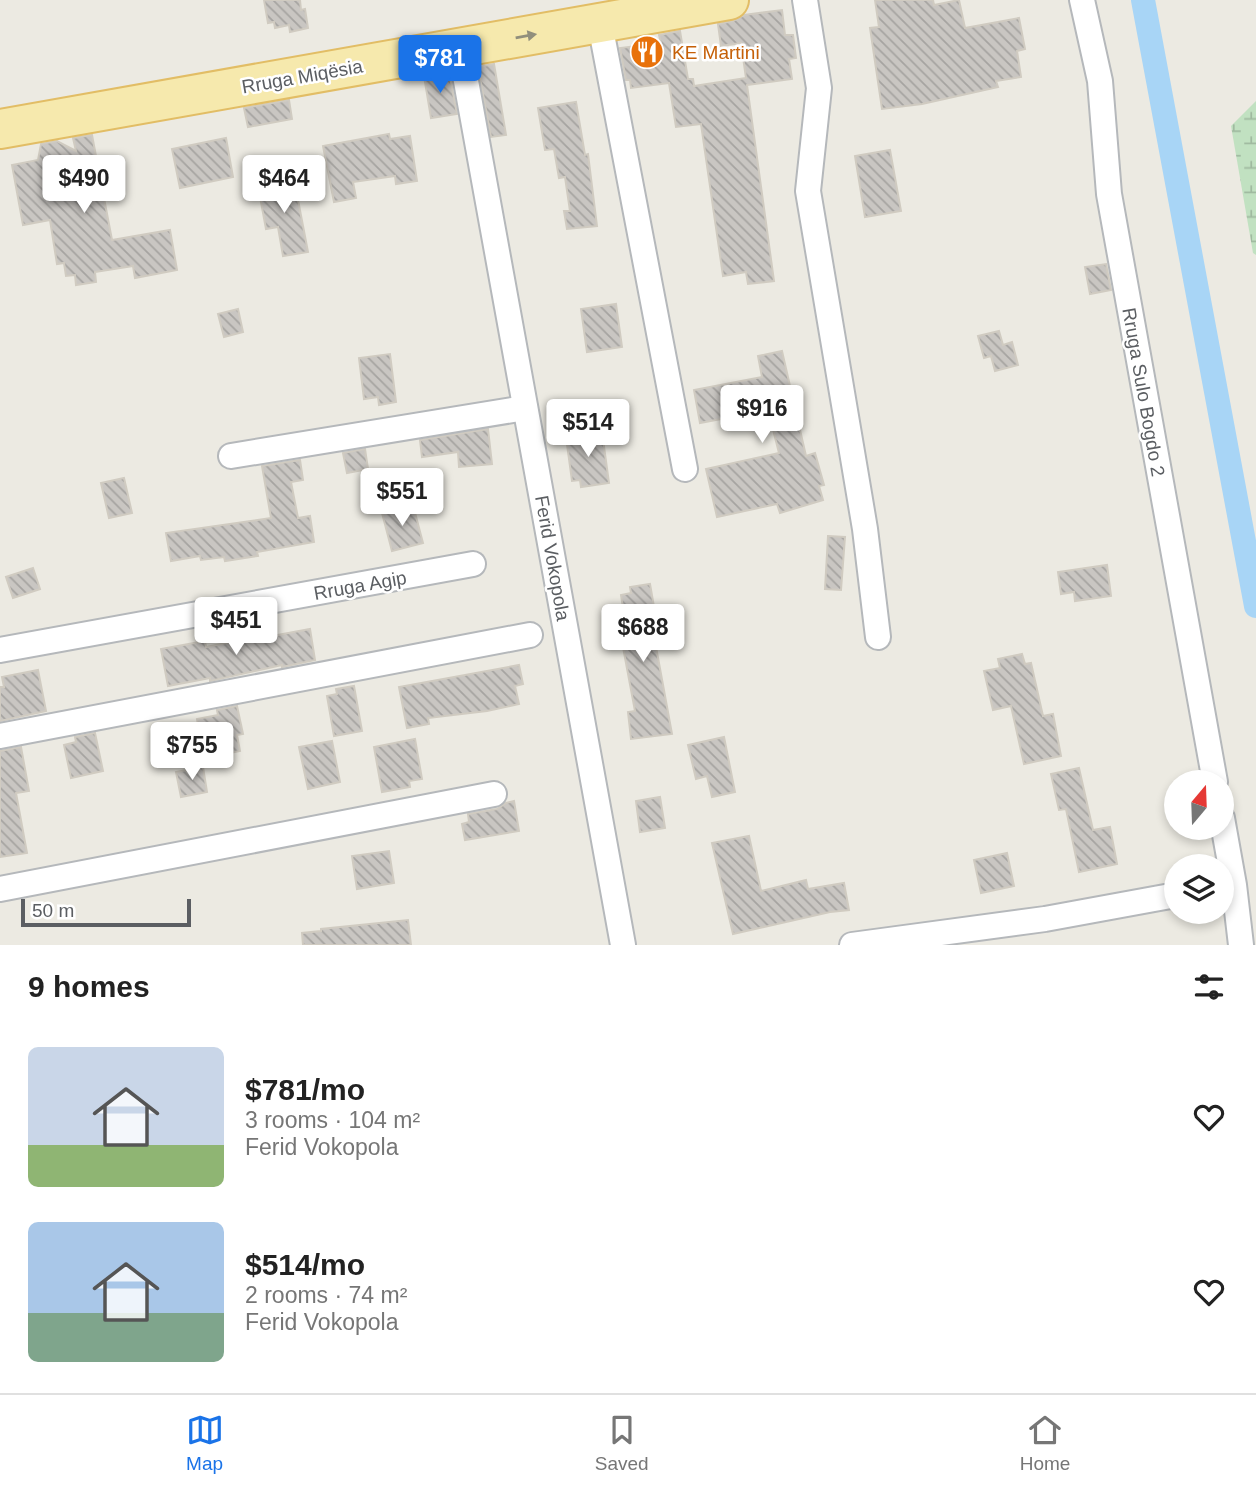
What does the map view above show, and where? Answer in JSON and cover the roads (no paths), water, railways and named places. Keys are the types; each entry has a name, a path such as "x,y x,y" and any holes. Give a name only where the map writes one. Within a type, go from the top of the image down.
{"main road":[{"name":"Rruga Miqësia","path":"0,105 589,12 729,0"},
{"name":"Rruga Miqësia","path":"0,129 460,48 589,12"}],"street":[{"path":"806,0 819,88 808,191 865,528 878,637"},
{"name":"Rruga Sulo Bogdo 2","path":"1082,0 1100,81 1109,194 1213,770"},
{"path":"589,12 685,469"},
{"name":"Ferid Vokopola","path":"460,48 623,945"},
{"path":"232,456 525,408"},
{"name":"Rruga Agip","path":"0,650 472,565"},
{"path":"0,736 530,635"},
{"path":"0,888 494,794"},
{"path":"852,945 1045,919 1164,897"},
{"path":"1234,913 1241,945"}],"waterway":[{"path":"1143,0 1256,606"}],"place":[{"name":"KE Martini","path":"647,52"}]}
